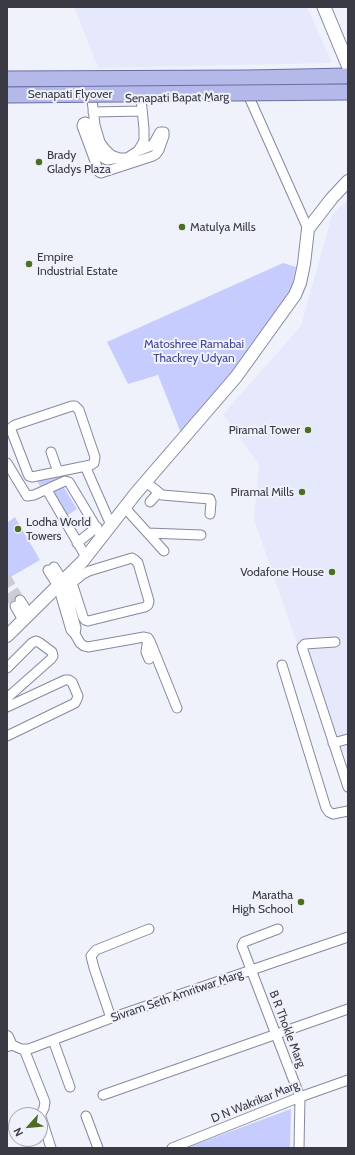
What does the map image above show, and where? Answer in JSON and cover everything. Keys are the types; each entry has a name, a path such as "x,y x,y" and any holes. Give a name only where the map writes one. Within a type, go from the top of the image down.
{"main road":[{"path":"324,7 348,43"},
{"path":"332,7 348,65"},
{"name":"Senapati Bapat Marg","path":"7,79 348,76"},
{"name":"Senapati Flyover","path":"7,87 348,86"},
{"name":"Senapati Flyover","path":"7,95 348,92"},
{"name":"Senapati Bapat Marg","path":"7,101 93,106 142,105 249,97 348,96"}],"street":[{"path":"78,543 111,525 126,508 146,482 236,377 289,304 300,283 308,229 249,97 248,78"},
{"path":"138,151 144,141 142,105"},
{"path":"93,106 95,125 100,142 111,155 119,158"},
{"path":"83,123 88,123 105,160 127,158 138,151 151,146 160,132 164,132 164,136 158,150 153,156 104,173 99,172 82,126 83,123"},
{"path":"308,229 332,198 348,181"},
{"path":"75,406 79,410 95,458 94,463 91,465 58,472 32,477 29,476 12,427 14,424 75,406"},
{"path":"51,452 58,472"},
{"path":"7,463 28,496 47,490 65,481 69,482 100,532"},
{"path":"85,466 111,525"},
{"path":"146,482 158,493 165,496 210,499 210,514"},
{"path":"47,490 78,543 86,563"},
{"path":"150,502 158,493"},
{"path":"126,508 164,551"},
{"path":"7,636 86,563 100,532"},
{"path":"148,533 201,535"},
{"path":"51,568 65,582 85,620 88,621 148,605 149,601 138,563 135,560 128,558 86,563"},
{"path":"65,582 76,628 75,634 80,643 84,646 88,647 144,637 148,638"},
{"path":"17,603 26,617"},
{"path":"148,638 146,652 149,659"},
{"path":"148,638 177,708"},
{"path":"7,668 32,643 36,641 52,652 53,656 51,659 7,698"},
{"path":"335,642 305,644 302,647 333,743 345,770 348,787"},
{"path":"282,665 326,808 333,814 348,811"},
{"path":"7,707 65,680 72,682 78,696 75,703 7,736"},
{"path":"333,743 348,739"},
{"path":"111,1018 94,968 92,956 96,950 149,929"},
{"name":"B R Thokle Marg","path":"278,929 244,942 242,946 300,1097"},
{"name":"Sivram Seth Amritwar Marg","path":"24,1049 30,1049 111,1018 348,937"},
{"path":"103,1095 348,1009"},
{"path":"53,1040 70,1087"},
{"path":"8,1042 21,1049 24,1049 45,1102 41,1117 51,1148"},
{"name":"D N Wakrikar Marg","path":"172,1148 300,1097 348,1080"},
{"path":"299,1148 300,1097"},
{"path":"86,1116 98,1148"}],"shaded area":[{"path":"74,7 307,7 332,63 98,68"},
{"name":"Piramal Mills","path":"348,199 348,752 335,754 254,519 259,465 223,414 301,326 332,215"}],"green space":[{"name":"Matoshree Ramabai Thackrey Udyan","path":"283,263 296,267 291,293 265,335 181,433 158,375 128,384 107,342"},
{"path":"54,471 77,509 60,520 37,481"},
{"path":"15,517 40,560 7,579 7,523"},
{"path":"291,1109 290,1148 186,1148"}],"tunnel":[{"path":"7,578 20,600"},
{"path":"7,594 15,606"}],"place":[{"name":"Brady Gladys Plaza","path":"39,162"},
{"name":"Matulya Mills","path":"182,227"},
{"name":"Empire Industrial Estate","path":"29,264"},
{"name":"Piramal Tower","path":"308,430"},
{"name":"Piramal Mills","path":"302,492"},
{"name":"Lodha World Towers","path":"18,529"},
{"name":"Vodafone House","path":"332,572"},
{"name":"Maratha High School","path":"301,902"}]}
